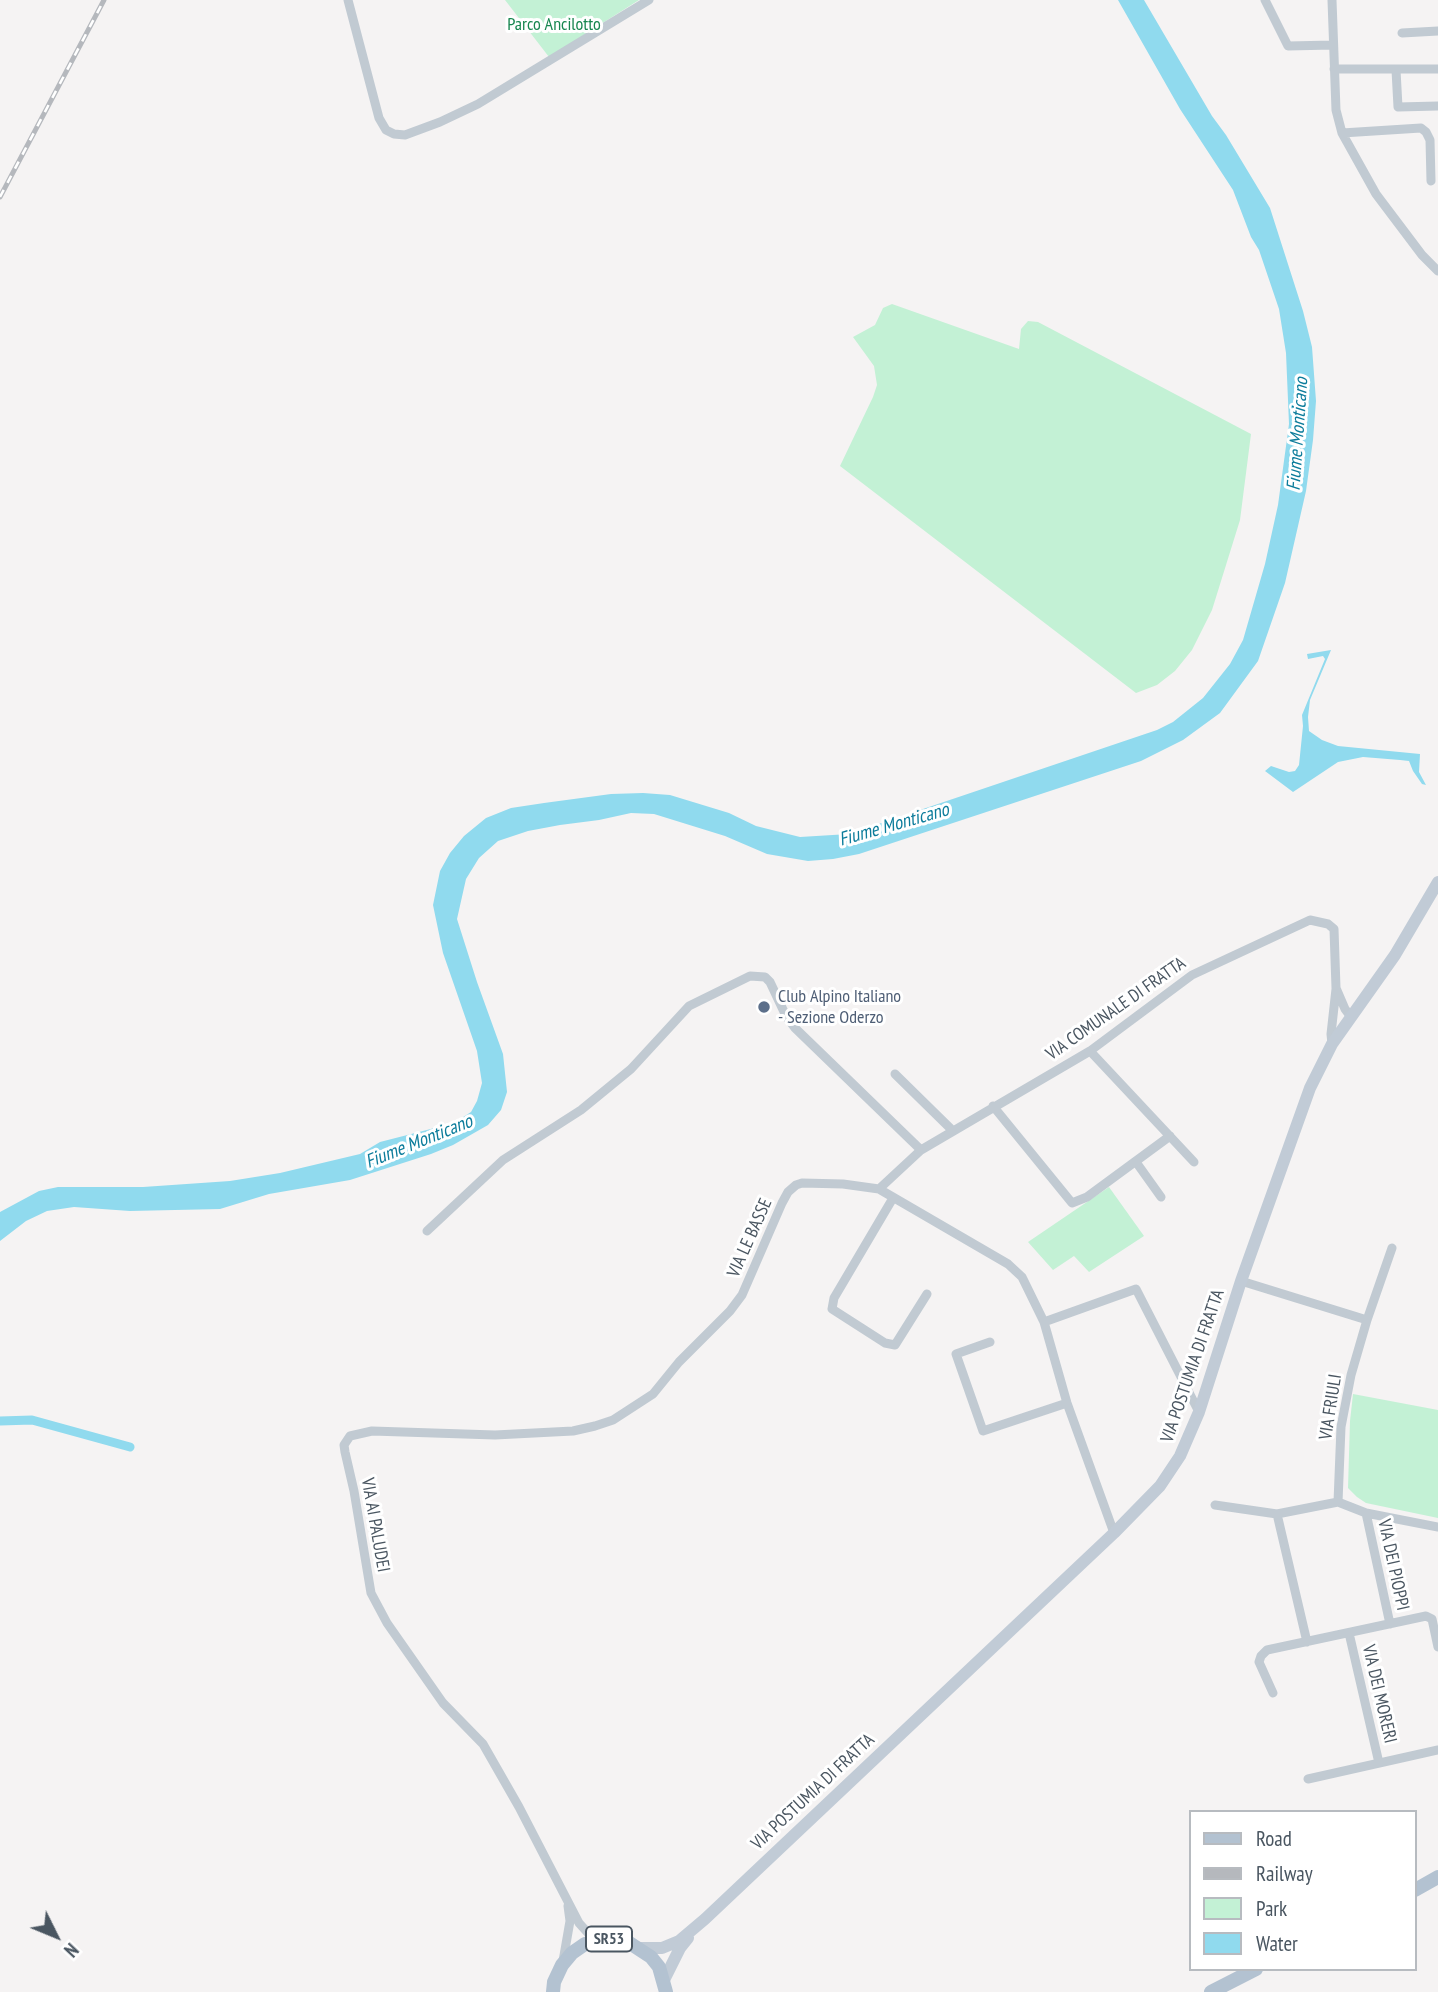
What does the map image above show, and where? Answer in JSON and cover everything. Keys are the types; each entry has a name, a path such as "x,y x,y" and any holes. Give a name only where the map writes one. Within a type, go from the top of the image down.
{"main road":[{"name":"VIA POSTUMIA DI FRATTA","path":"640,1948 662,1948 678,1941 705,1919 1114,1533 1160,1486 1180,1456 1199,1412 1241,1281 1310,1088 1332,1044 1395,955 1438,882"},
{"path":"1417,1888 1438,1877"},
{"name":"VIA POSTUMIA DI FRATTA","path":"665,1986 680,1948 705,1919"},
{"name":"SR53","path":"562,1965 572,1953 585,1944 614,1939 640,1948 651,1956 665,1986"},
{"path":"553,1992 554,1982 562,1965"},
{"path":"1211,1992 1252,1971"}],"street":[{"path":"348,0 379,118 386,130 405,135 478,104 649,0"},
{"path":"1265,0 1288,46 1334,45"},
{"path":"1332,0 1336,110 1342,133 1376,194 1422,255 1438,271"},
{"path":"1402,33 1438,32"},
{"path":"1335,69 1438,69"},
{"path":"1396,70 1398,107 1438,106"},
{"path":"1342,133 1421,128 1430,140 1431,181"},
{"name":"VIA COMUNALE DI FRATTA","path":"921,1150 1090,1051 1192,975 1310,920 1319,920 1334,929 1336,988 1351,1017"},
{"path":"427,1231 503,1160 581,1110 631,1069 689,1006 750,976 765,977 770,982 786,1016 795,1028 921,1150 879,1189"},
{"path":"1332,1044 1336,988"},
{"path":"1090,1051 1194,1162"},
{"path":"895,1074 952,1130"},
{"path":"993,1106 1072,1203 1087,1197 1170,1136"},
{"path":"1136,1162 1161,1197"},
{"name":"VIA LE BASSE","path":"705,1335 730,1311 742,1294 782,1202 796,1185 843,1184 879,1189 1015,1269 1022,1277 1044,1322 1067,1403 1114,1533"},
{"path":"893,1198 832,1303 832,1309 885,1343 895,1345 927,1294"},
{"name":"VIA FRIULI","path":"1338,1502 1341,1427 1351,1375 1392,1248"},
{"path":"1241,1281 1367,1320"},
{"path":"1044,1322 1136,1289 1199,1412"},
{"name":"VIA AI PALUDEI","path":"600,1940 588,1933 579,1923 483,1744 443,1703 387,1623 370,1593 344,1445 350,1436 372,1431 495,1435 573,1431 595,1426 613,1420 644,1402 705,1335"},
{"path":"990,1342 956,1354 983,1431 1067,1403"},
{"path":"1215,1505 1277,1514 1338,1502 1366,1513 1438,1527"},
{"name":"VIA DEI PIOPPI","path":"1366,1513 1390,1624"},
{"path":"1277,1514 1307,1642"},
{"name":"VIA DEI PIOPPI","path":"1349,1633 1426,1616 1432,1619 1438,1647"},
{"name":"VIA DEI MORERI","path":"1273,1693 1259,1662 1267,1650 1349,1633 1378,1763"},
{"path":"1308,1779 1438,1750"},
{"path":"562,1965 570,1921 568,1901"}],"green space":[{"name":"Parco Ancilotto","path":"505,0 639,0 549,57"},
{"path":"892,304 1019,349 1021,329 1028,321 1038,322 1251,434 1240,520 1212,610 1192,650 1175,671 1157,685 1136,693 840,466 877,385 874,366 853,337 875,325 883,308"},
{"path":"1109,1187 1144,1236 1089,1272 1074,1256 1053,1270 1028,1242"},
{"path":"1353,1394 1438,1410 1438,1518 1366,1503 1348,1488"}],"water":[{"name":"Fiume Monticano","path":"1118,0 1144,0 1270,208 1312,347 1316,401 1313,440 1306,491 1285,583 1258,661 1220,713 1183,740 1141,761 859,854 833,859 808,861 767,854 725,836 654,814 631,813 560,825 528,831 498,841 479,858 466,879 457,919 503,1054 507,1092 501,1110 488,1125 431,1154 350,1180 269,1194 220,1209 130,1211 74,1207 47,1211 26,1221 0,1241 0,1212 39,1191 58,1187 143,1187 230,1181 280,1173 360,1154 380,1142 454,1123 471,1112 482,1083 477,1051 443,953 433,905 440,871 450,853 464,836 486,818 511,808 611,794 643,793 670,795 729,813 756,826 800,837 849,834 1157,730 1173,722 1203,698 1230,664 1243,640 1265,564 1278,505 1289,424 1286,353 1279,309 1259,250 1251,237 1233,190 1180,109"},
{"path":"1331,650 1310,700 1309,731 1338,746 1420,754 1419,772 1426,785 1422,784 1409,761 1400,760 1363,757 1338,762 1293,792 1265,771 1271,766 1289,772 1295,771 1299,765 1302,715 1325,659 1323,656 1308,659 1307,654"}],"waterway":[{"path":"0,1421 32,1420 130,1447"}],"railway":[{"path":"0,197 104,0"}],"place":[{"name":"Club Alpino Italiano - Sezione Oderzo","path":"764,1007"}]}
